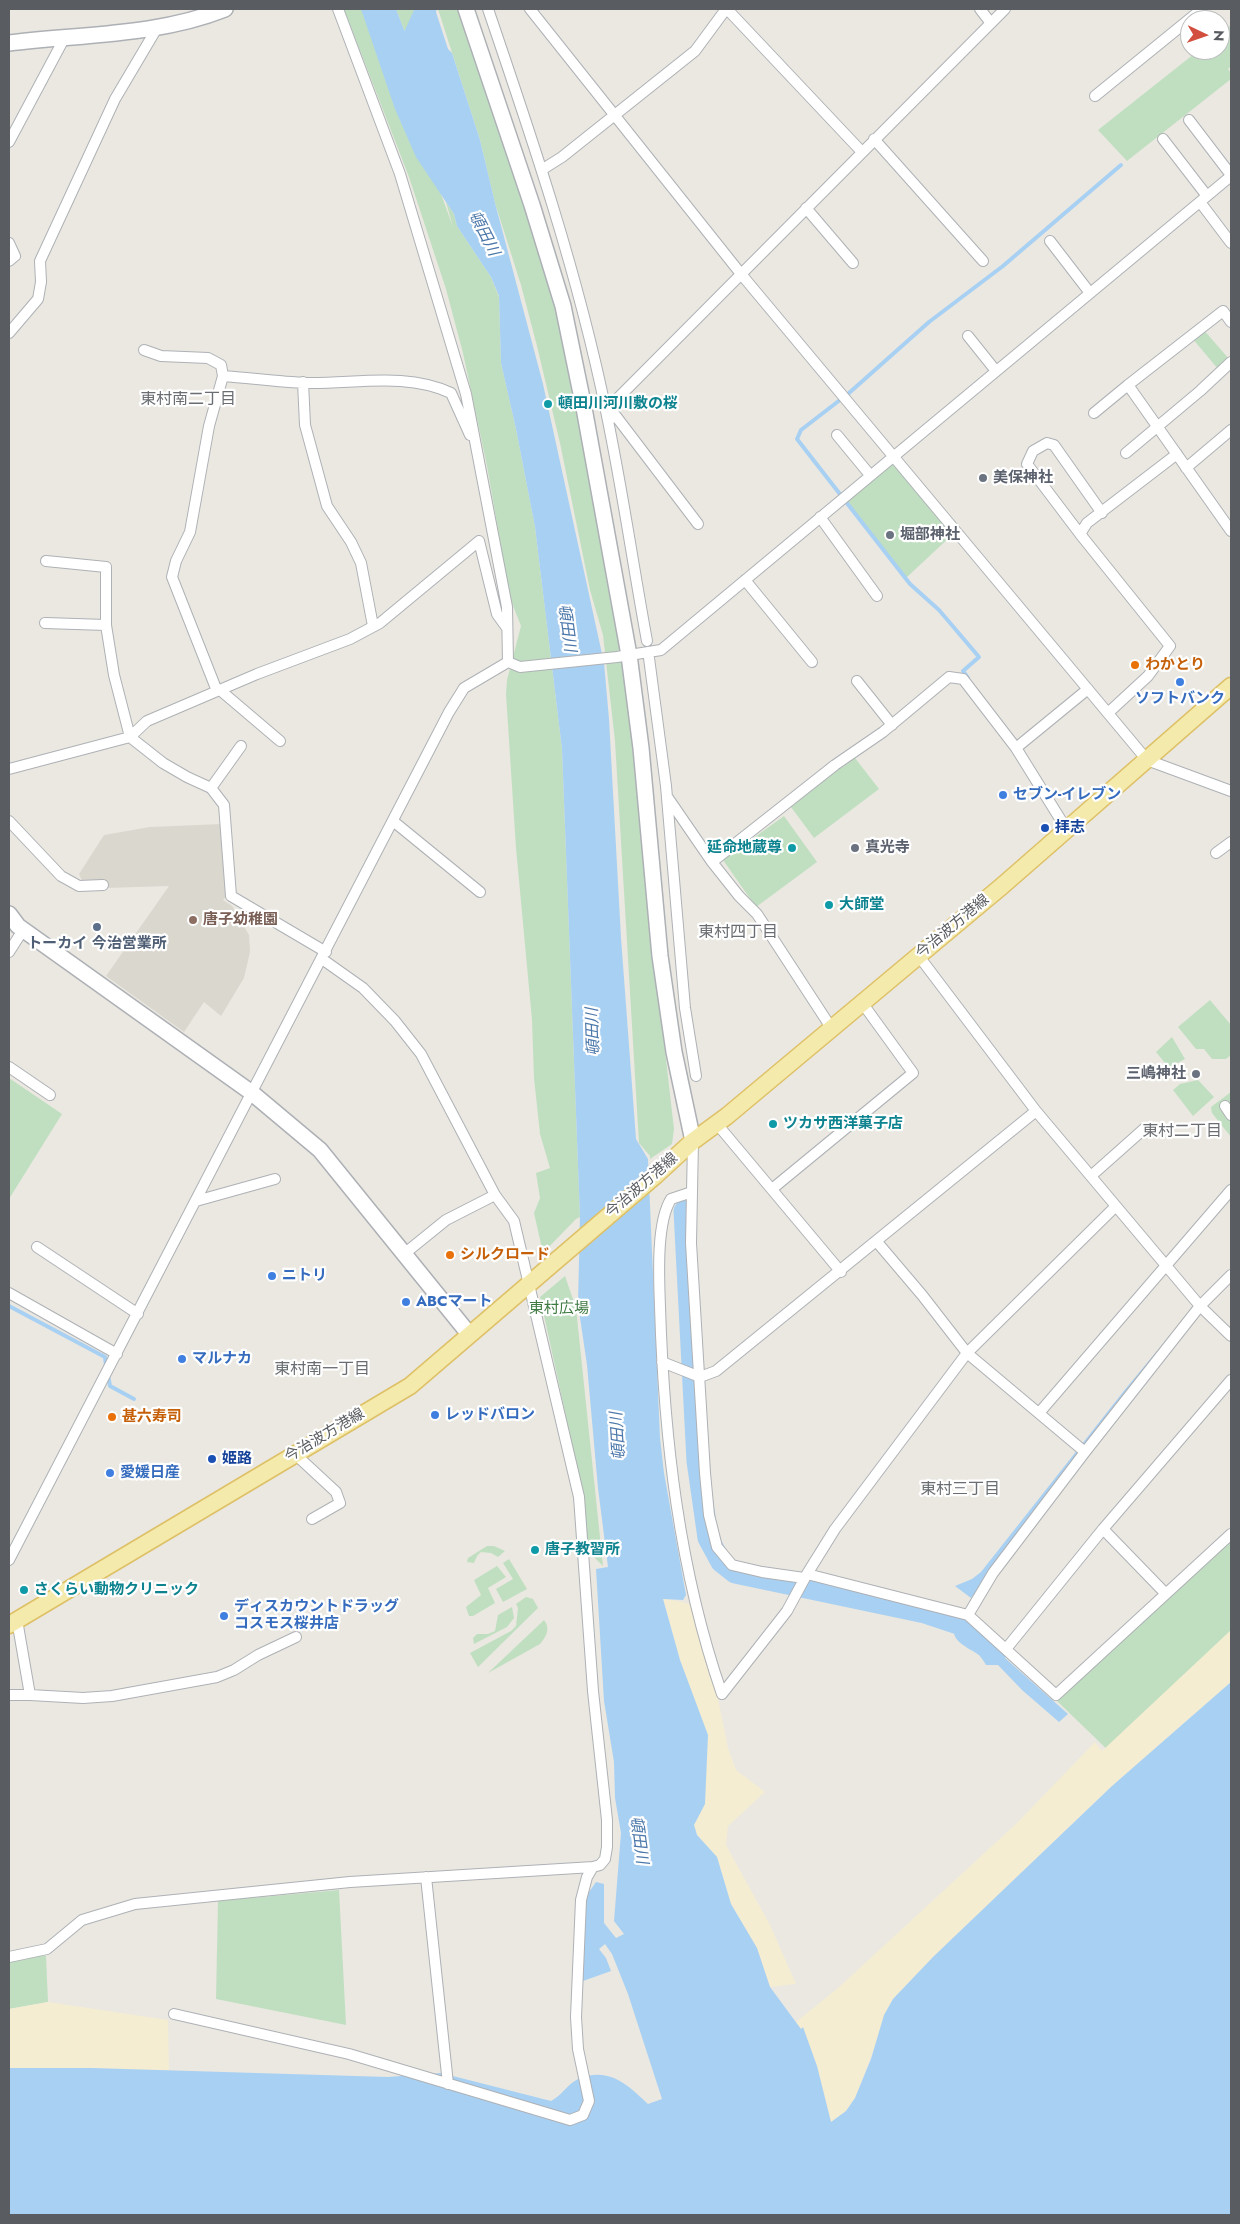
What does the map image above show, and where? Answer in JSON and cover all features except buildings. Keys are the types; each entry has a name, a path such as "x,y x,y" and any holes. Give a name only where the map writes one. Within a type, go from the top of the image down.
{"main road":[{"name":"今治波方港線","path":"13,1622 410,1386 655,1176 693,1141 717,1124 863,1004 918,955 1067,830 1231,686"}],"street":[{"path":"9,43 157,28 184,23 225,9"},
{"path":"338,9 403,184 466,394 507,607 508,662"},
{"path":"466,9 532,204 563,306 584,408 623,656 641,748 660,956 674,1052 693,1141 691,1243 709,1515 717,1546 732,1565 762,1572 805,1576 968,1615 1056,1695 1231,1534"},
{"path":"488,9 543,169 590,341 612,442 647,642"},
{"path":"530,9 741,274 1147,760 1231,791"},
{"path":"713,9 720,18"},
{"path":"543,169 562,157 695,51 727,9 862,152"},
{"path":"980,9 990,22"},
{"path":"612,442 612,404 1005,9"},
{"path":"1095,96 1202,9"},
{"path":"9,333 38,299 40,261 115,99 157,28"},
{"path":"9,142 65,37"},
{"path":"9,1560 464,688 508,662 520,666 623,656 662,650 1231,176 1189,120"},
{"path":"1163,139 1231,242"},
{"path":"874,140 983,262"},
{"path":"806,208 853,263"},
{"path":"1050,241 1090,293"},
{"path":"9,243 15,256 9,260"},
{"path":"1094,413 1223,311 1231,322"},
{"path":"968,336 996,371"},
{"path":"144,350 161,356 208,358 221,365 223,376 209,426 190,532 176,561 172,577 218,690 280,742"},
{"path":"1126,453 1158,428 1231,362"},
{"path":"223,376 303,382 409,381 434,385 451,393 476,450"},
{"path":"303,382 305,425 327,506 351,542 361,563 373,626"},
{"path":"1128,385 1231,531"},
{"path":"612,411 698,524"},
{"path":"1186,468 1231,430"},
{"path":"837,435 870,475"},
{"path":"1102,513 1054,445 1047,443 1033,451 1027,464 1080,534 1170,646 1148,676 1108,713"},
{"path":"1080,534 1087,523 1177,454"},
{"path":"820,518 877,596"},
{"path":"9,769 130,737 147,721 218,690 350,638 373,626 479,541 497,614 507,628"},
{"path":"9,1957 47,1949 82,1920 135,1904 347,1883 593,1867 600,1865 605,1859 608,1847 593,1691 579,1496 514,1221 495,1195 421,1054 395,1021 363,988 324,955 231,896 224,805 211,788 163,763 130,737 114,675 106,625 106,567 46,561"},
{"path":"745,580 812,662"},
{"path":"45,623 106,625"},
{"path":"649,658 667,796 685,1008 696,1076"},
{"path":"712,862 835,765 892,725 949,676 963,679 1016,748 1067,830"},
{"path":"857,681 892,725"},
{"path":"1016,748 1088,689"},
{"path":"211,788 242,746"},
{"path":"667,796 712,862 739,896 757,914 832,1029"},
{"path":"9,820 61,876 79,886 103,885"},
{"path":"393,821 480,892"},
{"path":"1216,853 1231,842"},
{"path":"9,914 23,930 252,1093 320,1150 469,1334"},
{"path":"9,952 23,930"},
{"path":"918,955 1036,1111 1200,1306 1231,1336"},
{"path":"772,1189 913,1073 863,1004"},
{"path":"9,1067 50,1095"},
{"path":"662,1362 700,1377 716,1371 841,1272 1036,1111"},
{"path":"717,1124 841,1272"},
{"path":"1091,1176 1146,1128"},
{"path":"196,1201 275,1179"},
{"path":"1039,1413 1231,1190"},
{"path":"692,1192 671,1199 666,1208 659,1261 662,1362 670,1466 687,1565 712,1664 722,1694 787,1611 805,1576 835,1529 967,1353 1116,1206"},
{"path":"404,1254 446,1220 495,1195"},
{"path":"877,1242 922,1295 967,1353 1085,1452"},
{"path":"37,1247 138,1314"},
{"path":"968,1615 993,1573 1085,1452 1200,1306 1231,1276"},
{"path":"9,1293 117,1354"},
{"path":"1006,1649 1103,1528 1231,1380"},
{"path":"294,1454 336,1492 340,1503 312,1519"},
{"path":"1103,1528 1166,1594"},
{"path":"13,1622 30,1696"},
{"path":"9,1695 83,1698 112,1696 217,1677 296,1637"},
{"path":"174,2014 349,2054 570,2120 583,2115 589,2101 578,2049 577,1997 581,1900 587,1877 593,1867"},
{"path":"426,1878 448,2084"}],"shaded area":[{"name":"唐子幼稚園","path":"222,824 228,895 223,900 232,906 249,935 250,952 244,978 221,1016 204,1002 184,1032 106,976 169,886 106,888 83,883 79,874 104,835 150,827"}],"green space":[{"path":"344,9 374,9 453,227 446,202 454,214 457,226 491,277 499,297 501,363 535,527 562,749 580,1217 543,1253 534,1213 540,1198 536,1173 550,1168 540,1134 534,1078 532,1020 516,848 506,694 507,680 521,626 510,598 487,466 463,353 446,289 409,177"},
{"path":"396,9 416,9 415,36 404,30"},
{"path":"438,9 457,9 514,167 562,330 597,505 630,699 659,999 674,1129 672,1144 650,1159 650,1156 639,1143 615,741 603,635 590,590 560,443 521,285 495,203 480,140"},
{"path":"1230,26 1231,66 1228,69 1231,73 1231,79 1127,161 1098,130 1186,60 1230,60"},
{"path":"1203,329 1229,359 1218,369 1192,338"},
{"path":"892,461 953,534 906,578 846,500"},
{"path":"855,758 879,789 814,838 788,803 831,771 843,767"},
{"path":"784,816 817,862 756,907 723,860"},
{"path":"1210,1000 1231,1025 1231,1055 1226,1059 1212,1059 1204,1049 1196,1049 1178,1027"},
{"path":"1172,1037 1185,1059 1169,1068 1156,1052"},
{"path":"9,1078 62,1114 9,1199"},
{"path":"1198,1080 1214,1097 1193,1116 1173,1090 1180,1084"},
{"path":"1231,1092 1231,1137 1212,1113 1211,1107"},
{"name":"東村広場","path":"565,1276 576,1308 603,1566 587,1550 578,1472 540,1297"},
{"path":"1231,1540 1231,1664 1115,1757 1057,1701"},
{"path":"487,1546 494,1546 505,1551 498,1557 491,1553 481,1552 474,1563 467,1562 468,1558"},
{"path":"509,1559 527,1589 503,1602 496,1589 513,1579 503,1563"},
{"path":"497,1566 506,1577 488,1588 495,1603 473,1616 469,1616 466,1607 481,1595 474,1580"},
{"path":"526,1597 533,1599 538,1608 478,1667 470,1653 511,1631 516,1626 518,1608 516,1604"},
{"path":"512,1607 514,1618 507,1627 474,1644 473,1638 477,1634 488,1634 495,1631 498,1615"},
{"path":"544,1620 547,1627 546,1636 540,1644 488,1673"},
{"path":"339,1890 346,2025 216,1999 218,1901"},
{"path":"9,1955 46,1956 48,2002 9,2009"}],"sand":[{"path":"663,1598 690,1604 718,1699 728,1748 736,1770 765,1792 728,1826 726,1845 770,1925 796,1984 770,1987 757,1948 731,1904 717,1857 697,1835 694,1825 705,1804 680,1660"},
{"path":"1231,1630 1231,1682 1112,1786 933,1957 893,1999 855,2098 846,2111 831,2122 817,2066 796,2022 838,1988 1017,1823 1095,1742 1102,1751"},
{"path":"48,2002 168,2020 169,2070 9,2069 9,2009"}],"water":[{"path":"361,9 396,9 404,30 413,39 415,36 416,9 435,9 448,49 452,53 480,140 543,384 604,663 636,1139 648,1159 660,1438 664,1473 686,1595 683,1600 663,1599 680,1660 708,1735 705,1804 694,1825 697,1835 717,1857 731,1904 757,1948 770,1987 801,2029 803,2027 817,2066 831,2122 846,2111 855,2098 871,2059 884,2015 893,1999 933,1957 1112,1786 1231,1682 1231,2215 9,2215 9,2068 92,2068 388,2077 441,2073 551,2101 578,2079 599,2075 608,2076 625,2084 648,2104 662,2099 628,1994 612,1954 605,1944 599,1949 606,1958 611,1971 583,1981 583,1946 587,1895 596,1882 604,1884 604,1923 616,1938 624,1934 614,1921 621,1833 615,1798 614,1762 604,1701 596,1569 608,1567 598,1488 587,1365 578,1304 580,1217 562,749 535,527 501,363 499,296 491,277 457,226 454,214 416,157 395,109"},
{"path":"1171,1334 1173,1337 971,1598 955,1586 972,1579 981,1572"},
{"path":"969,1620 1007,1655 1005,1658 1068,1714 1059,1722 1022,1690 998,1665 986,1665 979,1655 960,1643 954,1634 955,1623"}],"waterway":[{"name":"頓田川","path":"406,67 407,51 426,9"},
{"path":"968,678 963,671 979,657 939,610 910,584 797,439 801,430 849,393 929,322 1003,266 1121,165"},
{"path":"684,1211 697,1461 708,1538 721,1562 735,1573 925,1613 955,1623"},
{"path":"9,1306 105,1357 106,1366"},
{"path":"108,1375 110,1386 134,1399"}],"place":[{"name":"頓田川河川敷の桜","path":"548,404"},
{"name":"美保神社","path":"983,478"},
{"name":"堀部神社","path":"890,535"},
{"name":"わかとり","path":"1135,665"},
{"name":"ソフトバンク","path":"1180,682"},
{"name":"セブン-イレブン","path":"1003,795"},
{"name":"拝志","path":"1045,828"},
{"name":"延命地蔵尊","path":"792,848"},
{"name":"真光寺","path":"855,848"},
{"name":"大師堂","path":"829,905"},
{"name":"唐子幼稚園","path":"193,920"},
{"name":"トーカイ 今治営業所","path":"97,927"},
{"name":"三嶋神社","path":"1196,1074"},
{"name":"ツカサ西洋菓子店","path":"773,1124"},
{"name":"シルクロード","path":"450,1255"},
{"name":"ニトリ","path":"272,1276"},
{"name":"ABCマート","path":"406,1302"},
{"name":"マルナカ","path":"182,1359"},
{"name":"レッドバロン","path":"435,1415"},
{"name":"甚六寿司","path":"112,1417"},
{"name":"姫路","path":"212,1459"},
{"name":"愛媛日産","path":"110,1473"},
{"name":"唐子教習所","path":"535,1550"},
{"name":"さくらい動物クリニック","path":"24,1590"},
{"name":"ディスカウントドラッグ コスモス桜井店","path":"224,1616"}],"district":[{"name":"東村南二丁目","path":"188,400"},
{"name":"東村四丁目","path":"738,933"},
{"name":"東村二丁目","path":"1182,1132"},
{"name":"東村南一丁目","path":"322,1370"},
{"name":"東村三丁目","path":"960,1490"}]}
